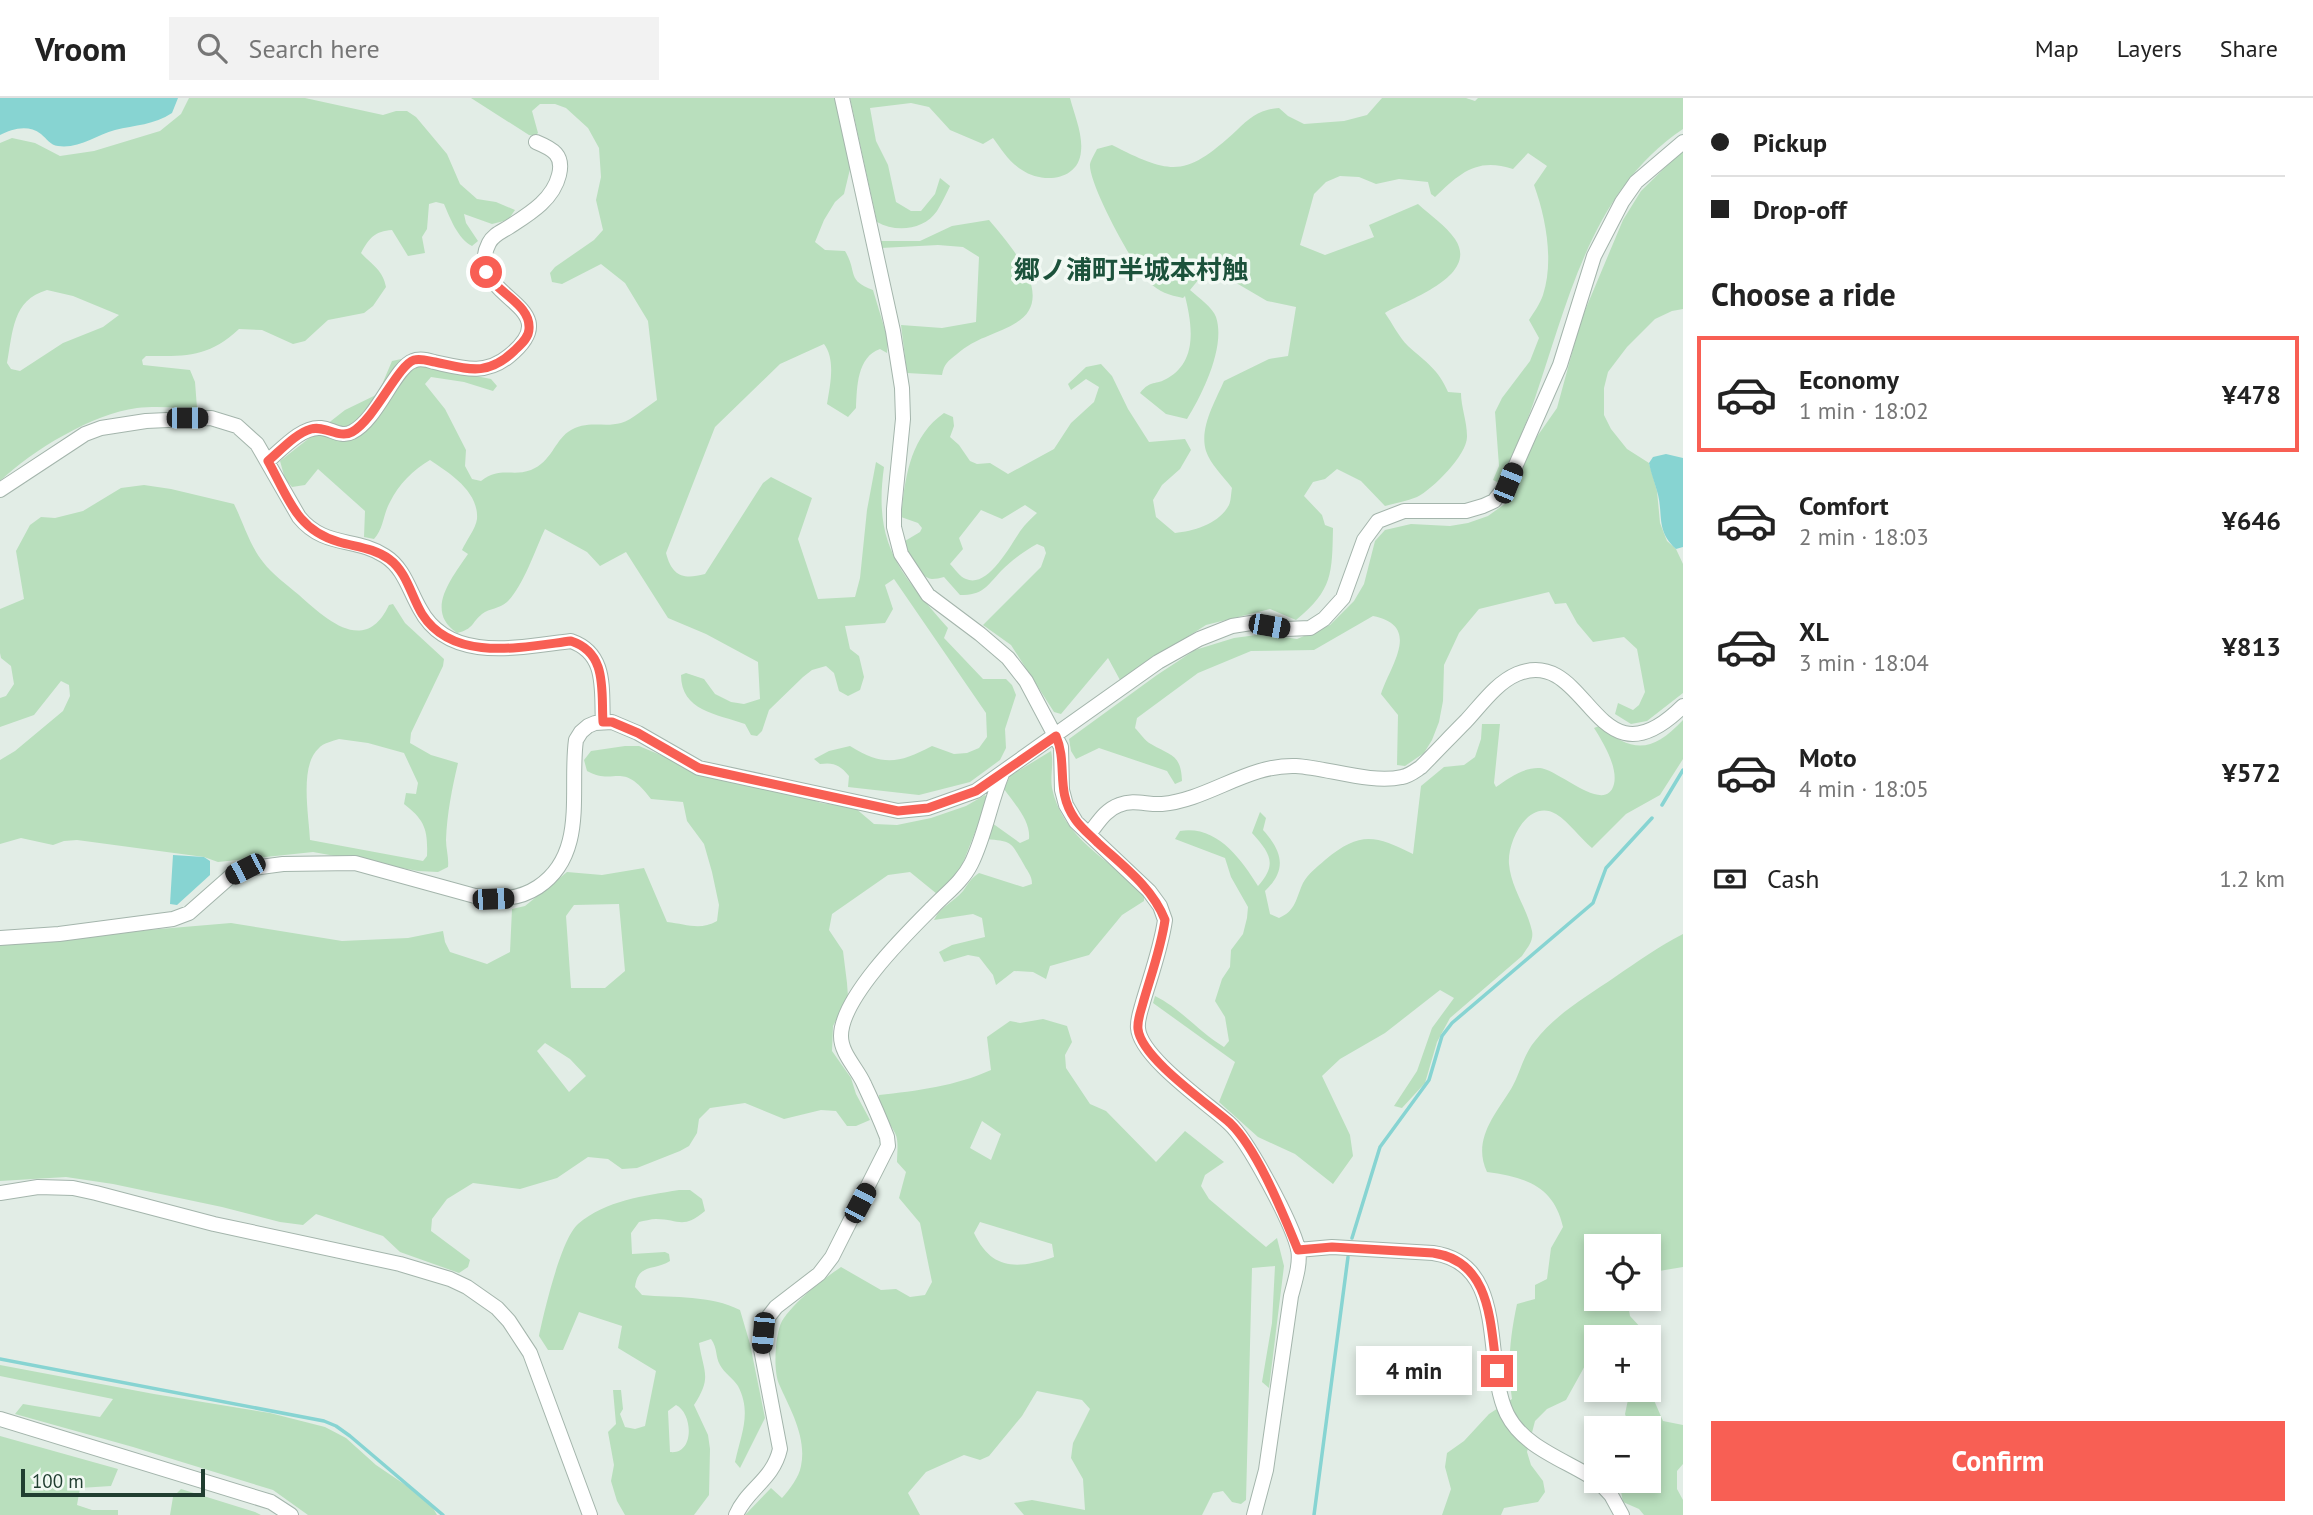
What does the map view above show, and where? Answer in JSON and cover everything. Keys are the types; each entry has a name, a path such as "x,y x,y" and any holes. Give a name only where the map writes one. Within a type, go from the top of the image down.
{"street":[{"path":"842,98 902,388 903,419 895,482 894,518 901,554 928,596 1008,658 1026,681 1061,747 1062,790 1066,805 1076,822 1149,891 1160,906 1165,920 1138,1021 1141,1039 1149,1053 1231,1125 1245,1142 1265,1177 1298,1250 1298,1268 1291,1296 1266,1470 1254,1515"},
{"path":"268,461 309,429 321,428 341,434 351,433 384,399 403,368 414,360 473,370 485,369 507,358 528,335 530,327 525,314 518,304 491,282 484,258 493,237 530,214 552,193 557,182 561,166 559,155 551,148 536,142"},
{"path":"0,938 59,934 173,919 189,913 238,873 260,866 283,864 355,863 475,896 493,899 520,895 544,883 566,853 574,812 576,740 588,726 603,722 612,722 638,733 699,768 898,811 928,808 976,791 1158,662 1199,639 1232,626 1251,623 1298,630 1310,628 1324,619 1343,598 1364,540 1378,521 1404,511 1465,511 1494,500 1508,483 1560,365 1594,256 1622,202 1636,182 1683,142"},
{"path":"0,489 85,434 101,428 146,421 222,419 247,433 268,461 307,527 318,535 380,553 392,561 400,569 424,616 446,637 458,644 475,647 502,648 571,641 582,645 590,652 599,672 602,683 603,722"},
{"path":"1089,834 1109,810 1119,805 1130,802 1161,804 1179,800 1272,768 1295,766 1385,777 1408,775 1421,767 1494,690 1517,674 1528,671 1548,673 1559,678 1574,688 1615,731 1629,736 1655,729 1683,706"},
{"path":"736,1515 770,1474 777,1463 780,1449 761,1349 769,1316 776,1307 819,1274 832,1257 888,1146 887,1137 863,1082 842,1044 844,1023 853,1000 883,960 953,887 971,864 1003,772"},
{"path":"0,1193 47,1187 96,1193 214,1224 400,1264 467,1287 482,1296 509,1321 530,1353 590,1515"},
{"path":"1298,1250 1332,1247 1433,1253 1447,1255 1461,1264 1478,1280 1488,1306 1501,1395 1508,1415 1520,1432 1538,1447 1584,1473"},
{"path":"0,1419 271,1503 290,1515"},
{"path":"1609,1493 1622,1515"}],"green space":[{"path":"189,98 305,98 383,115 407,111 416,117 447,154 460,184 477,199 496,202 515,210 508,220 492,224 464,214 466,223 478,241 472,246 459,233 444,204 429,204 427,229 422,237 425,253 408,256 392,230 370,239 361,253 380,272 386,287 373,306 364,313 328,320 305,341 293,344 262,330 239,329 217,345 196,353 146,356 142,360 143,365 190,370 195,382 197,408 137,408 101,418 46,446 0,481 0,143 12,138 35,143 60,156 94,151 160,131 181,114","holes":["47,290 73,296 119,315 103,327 63,343 20,371 11,369 7,363 13,329 27,301"]},
{"path":"471,98 835,98 850,169 844,194 835,202 824,220 815,242 825,250 845,251 856,279 873,290 888,340 887,353 880,349 867,359 860,374 856,408 848,417 827,404 831,365 824,344 780,364 715,427 666,553 672,567 680,574 705,574 763,483 771,477 812,498 798,539 818,599 855,597 876,462 884,467 882,494 887,538 904,573 948,628 944,638 983,679 1006,679 1012,685 1016,695 1005,729 1006,748 1000,760 970,782 919,795 848,787 849,776 843,769 829,763 820,764 814,759 829,751 850,746 882,760 901,759 932,746 954,754 967,753 979,748 987,737 986,713 894,579 885,585 893,609 885,623 845,626 850,649 859,656 864,677 860,690 848,696 839,691 834,673 826,666 812,670 769,710 762,731 757,736 751,735 745,724 712,714 694,704 687,696 681,675 686,673 704,679 715,694 731,702 744,704 760,699 758,662 706,634 668,618 626,552 600,566 587,552 545,529 513,595 504,604 482,614 467,630 457,633 447,624 442,605 449,584 468,554 462,550 477,519 473,500 454,477 430,460 418,468 393,496 374,539 364,537 365,511 318,469 305,485 292,487 285,479 280,461 345,410 378,394 392,361 406,358 426,366 491,379 497,386 493,391 464,382 431,377 425,384 445,409 466,450 465,466 472,479 481,481 494,474 531,470 548,457 563,436 575,428 621,423 657,400 648,321 625,283 601,264 562,284 552,282 550,273 555,267 594,240 603,230 596,200 601,177 599,148 588,128 566,108 555,104 540,104 532,111 538,133 535,136 529,135"},
{"path":"850,98 1070,98 1081,138 1079,161 1067,174 1039,177 1017,167 993,138 983,144 950,130 929,107 911,103 870,108 876,141 888,165 896,202 911,211 921,211 935,194 940,178 950,186 937,211 925,222 909,228 893,228 877,222"},
{"path":"1382,98 1466,98 1475,101 1478,98 1683,98 1683,129 1651,155 1625,184 1586,253 1529,414 1499,483 1493,480 1499,466 1495,412 1502,398 1530,361 1539,338 1529,320 1543,295 1548,254 1545,225 1534,185 1547,166 1528,153 1513,169 1479,166 1461,174 1435,197 1431,194 1428,182 1399,179 1376,184 1359,177 1340,176 1326,182 1314,194 1300,245 1325,255 1374,237 1369,225 1418,204 1455,239 1460,252 1458,264 1450,275 1438,285 1385,313 1405,342 1436,372 1448,392 1461,393 1467,436 1462,452 1440,479 1424,493 1385,506 1361,481 1337,469 1325,479 1313,482 1304,496 1322,515 1325,525 1333,528 1331,569 1324,590 1296,620 1270,609 1206,625 1120,680 1108,658 1061,714 1054,712 1011,645 983,625 1041,567 1046,553 1044,547 1037,544 1027,550 984,589 960,595 944,577 932,579 922,574 908,552 905,541 922,528 918,523 901,517 907,473 923,434 944,413 953,417 954,426 950,437 970,461 977,464 990,463 1008,474 1054,449 1071,423 1094,402 1099,387 1086,379 1071,390 1068,384 1086,367 1101,364 1112,376 1128,409 1149,442 1185,439 1191,450 1180,469 1162,485 1153,500 1156,517 1175,533 1213,522 1229,505 1232,488 1206,451 1204,442 1209,415 1224,381 1269,359 1288,356 1296,307 1267,301 1209,267 1190,290 1209,306 1216,317 1218,342 1211,370 1187,419 1166,414 1140,393 1150,384 1160,382 1178,371 1184,362 1191,330 1185,296 1183,298 1160,291 1142,274 1104,206 1091,174 1090,164 1097,149 1112,145 1165,166 1191,164 1205,157 1252,118 1273,109 1279,108 1304,124 1344,121 1367,115","holes":["1025,505 1037,513 998,564 982,578 966,579 950,564 963,549 959,538 981,510 1002,519"]},
{"path":"1683,150 1683,309 1655,319 1627,347 1608,372 1604,388 1604,415 1627,449 1649,463 1657,491 1660,523 1667,541 1676,549 1683,564 1683,693 1647,721 1631,724 1615,714 1618,703 1633,710 1639,705 1645,692 1637,649 1624,637 1593,642 1577,623 1566,603 1555,604 1549,592 1479,609 1459,633 1444,665 1443,701 1432,740 1424,753 1405,766 1397,765 1398,715 1381,694 1396,659 1400,637 1396,628 1388,621 1373,616 1314,650 1251,651 1198,673 1137,718 1135,728 1145,739 1177,761 1182,781 1175,784 1167,771 1099,748 1076,759 1069,739 1195,650 1234,638 1264,634 1297,639 1330,625 1354,601 1364,584 1375,541 1385,530 1411,524 1450,526 1468,523 1488,516 1506,503 1536,438 1557,408 1581,320 1623,220 1641,191"},
{"path":"989,220 1018,257 1032,286 1032,301 1027,313 1014,324 964,348 947,363 942,375 907,373 901,325 942,328 976,322 979,257 963,247 938,245 881,248 881,241 920,241 952,226"},
{"path":"144,485 234,504 258,556 275,575 321,614 345,628 357,631 369,628 379,620 389,605 393,604 405,623 444,659 411,733 410,743 431,755 458,763 447,821 448,867 438,872 418,871 313,852 218,862 204,857 77,840 53,845 21,838 0,844 0,760 15,751 63,711 70,696 69,685 61,681 34,715 0,727 0,698 6,696 14,684 11,666 1,658 0,653 0,609 24,599 16,551 30,525 41,517 55,518 83,511 121,488","holes":["339,739 368,743 404,753 418,783 416,794 406,793 404,804 417,815 424,826 427,856 423,861 310,840 307,778 313,756 323,745"]},
{"path":"1683,720 1683,759 1660,795 1626,814 1592,848 1556,814 1537,812 1521,825 1512,845 1509,864 1530,923 1531,941 1522,956 1450,1018 1437,1042 1425,1083 1402,1108 1394,1106 1417,1071 1432,1028 1454,998 1440,990 1385,1033 1340,1059 1322,1076 1350,1135 1353,1156 1333,1184 1295,1154 1258,1137 1219,1102 1235,1062 1153,1003 1155,996 1164,1001 1224,1047 1229,1041 1225,1017 1215,1001 1222,979 1230,967 1231,950 1243,934 1248,907 1231,877 1225,858 1175,839 1180,831 1205,833 1226,846 1244,865 1258,886 1270,865 1267,853 1252,833 1260,812 1266,818 1263,830 1275,846 1280,861 1277,876 1265,891 1270,914 1279,918 1292,908 1310,874 1348,844 1358,840 1378,840 1413,854 1421,786 1444,767 1464,765 1475,757 1481,739 1482,724 1500,724 1494,783 1496,787 1522,771 1540,768 1592,793 1602,795 1609,793 1615,777 1609,755 1594,728 1599,726 1622,741 1642,746 1662,739"},
{"path":"639,746 704,773 797,794 821,803 854,807 874,824 897,825 931,818 966,806 985,795 988,799 959,873 937,894 910,872 888,875 832,914 829,930 843,951 848,997 833,1026 832,1051 851,1078 870,1120 856,1126 847,1126 836,1111 821,1110 784,1119 745,1103 710,1108 699,1119 697,1133 689,1146 637,1168 622,1169 608,1159 588,1157 557,1178 520,1189 473,1183 447,1199 432,1219 431,1231 470,1260 468,1267 459,1273 400,1252 383,1236 316,1214 303,1225 113,1184 66,1177 0,1181 0,943 54,941 231,923 342,941 408,938 443,931 450,952 487,964 510,952 512,909 525,906 567,872 602,875 644,868 667,922 699,926 717,921 719,905 704,844 687,821 683,802 651,799 632,780 587,771 584,760 591,751","holes":["619,904 625,971 605,988 571,988 566,916 574,905","545,1043 570,1059 586,1076 569,1092 537,1051"]},
{"path":"1051,751 1052,788 1057,806 1066,821 1089,847 1144,893 1144,901 1122,915 1089,955 1050,966 1046,979 1033,972 1014,971 996,985 993,975 979,957 968,955 944,962 939,952 952,945 985,937 982,918 973,914 934,920 979,873 1023,887 1032,884 1029,873 1010,844 987,839 992,823 1020,843 1029,839 1025,819 1004,789 1010,776"},
{"path":"1683,934 1683,1267 1661,1271 1661,1234 1584,1234 1584,1311 1629,1311 1638,1325 1584,1325 1584,1367 1566,1400 1547,1409 1535,1421 1527,1452 1531,1465 1543,1481 1545,1492 1538,1502 1504,1508 1501,1515 1442,1515 1451,1489 1445,1467 1447,1453 1464,1441 1489,1414 1512,1399 1510,1352 1517,1304 1535,1299 1535,1285 1547,1279 1551,1248 1563,1227 1553,1202 1536,1186 1514,1177 1487,1172 1482,1149 1487,1128 1514,1083 1527,1052 1543,1031 1583,998"},
{"path":"1043,1019 1067,1026 1072,1042 1065,1055 1066,1068 1090,1104 1106,1111 1156,1162 1185,1131 1224,1162 1205,1175 1201,1186 1209,1199 1266,1247 1277,1238 1284,1266 1269,1388 1262,1382 1272,1323 1275,1266 1252,1268 1246,1500 1241,1504 1232,1502 1223,1491 1213,1493 1202,1515 1024,1515 1014,1503 1032,1500 1085,1510 1083,1479 1071,1458 1073,1443 1090,1409 1082,1400 1037,1391 1022,1416 989,1456 980,1460 964,1455 926,1472 908,1493 920,1515 745,1515 771,1488 782,1498 794,1483 801,1466 800,1434 776,1371 778,1335 787,1314 825,1278 841,1267 881,1290 896,1289 910,1297 925,1295 932,1282 920,1223 899,1198 906,1172 897,1162 896,1136 882,1110 879,1095 950,1084 991,1070 987,1037 1010,1021 1020,1023","holes":["982,1121 1001,1134 991,1160 970,1148","980,1222 1052,1244 1054,1257 1018,1265 998,1260 989,1254 974,1233"]},
{"path":"690,1190 702,1199 705,1211 685,1222 656,1219 639,1222 631,1233 632,1254 665,1252 669,1254 670,1261 643,1271 639,1274 635,1287 642,1295 705,1299 740,1310 765,1418 740,1468 735,1462 745,1415 742,1396 736,1383 720,1365 711,1339 699,1343 705,1381 694,1405 708,1435 709,1495 694,1515 625,1515 611,1481 614,1465 608,1432 616,1424 613,1390 621,1390 623,1409 620,1414 625,1427 635,1429 645,1426 656,1371 618,1348 622,1326 579,1312 563,1350 548,1350 539,1336 565,1244 578,1224 613,1204","holes":["676,1405 682,1409 688,1424 687,1441 678,1451 670,1452 668,1411"]},
{"path":"0,1365 270,1413 325,1427 346,1438 376,1465 429,1501 437,1515 308,1515 273,1490 15,1414 23,1404 100,1417 113,1399 0,1376"},
{"path":"1628,1402 1655,1402 1661,1416 1626,1416"},
{"path":"1661,1416 1663,1421 1683,1425 1683,1464 1677,1471 1677,1489 1683,1500 1683,1515 1644,1515 1639,1509 1623,1502 1621,1493 1661,1493"},
{"path":"0,1436 118,1469 111,1486 80,1488 77,1505 92,1510 118,1510 118,1515 0,1515"},
{"path":"181,1489 261,1515 170,1515 173,1497"}],"water":[{"path":"0,98 178,98 172,113 158,120 115,130 80,144 58,146 31,129 15,129 0,135"},
{"path":"1666,454 1683,458 1683,547 1676,549 1665,535 1649,463 1653,457"},
{"path":"173,855 204,857 210,861 210,875 177,905 170,904"}],"waterway":[{"path":"1662,805 1683,770"},
{"path":"1352,1238 1380,1147 1429,1080 1442,1036 1452,1023 1593,903 1606,868 1652,818"},
{"path":"1314,1515 1348,1257"},
{"path":"0,1359 324,1421 350,1436 443,1515"}],"district":[{"name":"郷ノ浦町半城本村触","path":"1131,270"}],"route":[{"path":"486,272 491,282 518,304 525,314 530,327 528,335 507,358 485,369 473,370 414,360 403,368 384,399 351,433 341,434 321,428 309,429 268,461 307,527 318,535 363,547 392,561 400,569 424,616 446,637 458,644 502,648 571,641 582,645 590,652 599,672 602,683 603,722 612,722 638,733 699,768 898,811 928,808 976,791 1056,736 1061,747 1062,790 1066,805 1076,822 1149,891 1160,906 1165,920 1138,1021 1141,1039 1149,1053 1231,1125 1245,1142 1265,1177 1298,1250 1332,1247 1433,1253 1447,1255 1461,1264 1478,1280 1488,1306 1497,1371"}]}
